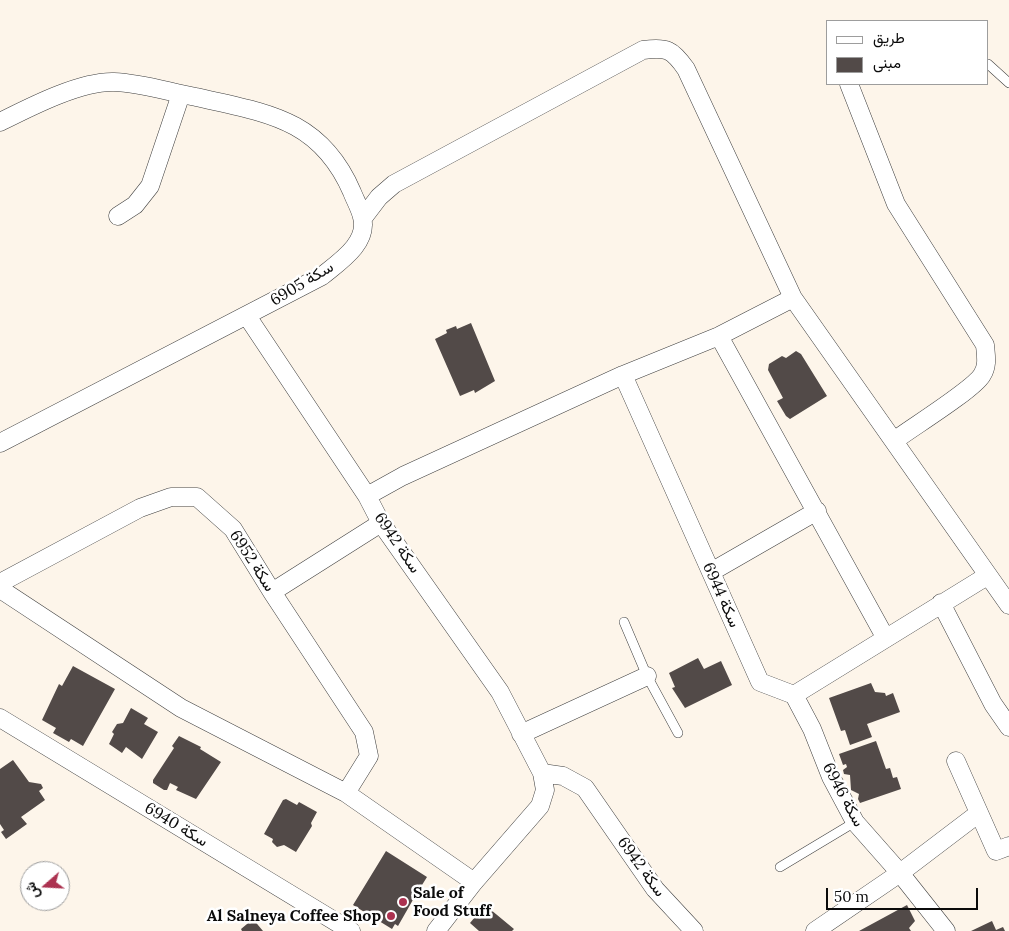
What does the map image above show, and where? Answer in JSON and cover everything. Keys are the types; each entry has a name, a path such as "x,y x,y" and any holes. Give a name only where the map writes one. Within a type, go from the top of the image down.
{"street":[{"path":"0,122 38,103 80,88 113,82 181,94 272,114 304,130 327,149 346,178 363,218 379,197 394,184 643,50 661,48 675,53 686,69 793,298 1009,605"},
{"path":"849,85 896,204 985,345 987,362 982,376 894,441"},
{"path":"118,216 135,205 150,186 181,94"},
{"name":"سكة 6905","path":"0,443 322,276 348,255 360,237 363,218"},
{"path":"367,496 403,476 623,375 719,336 793,298"},
{"name":"سكة 6942","path":"248,316 367,496 381,523 500,692 542,773 545,790 540,806 474,882 436,931"},
{"path":"719,336 817,511 885,638"},
{"name":"سكة 6944","path":"623,375 760,682 794,695"},
{"name":"سكة 6952","path":"0,583 140,508 171,497 197,496 233,529 364,732 370,756 346,793"},
{"path":"711,572 817,511"},
{"path":"272,592 381,523"},
{"path":"794,695 941,602 987,576"},
{"path":"0,590 181,708 346,793 474,882"},
{"path":"941,602 993,704 1009,727"},
{"path":"522,734 647,676"},
{"name":"سكة 6946","path":"794,695 812,729 830,777 855,822 900,873 946,931"},
{"name":"سكة 6940","path":"0,718 351,931"},
{"path":"956,761 996,851 1009,846"},
{"name":"سكة 6942","path":"542,773 564,776 585,788 655,888 694,931"},
{"path":"815,931 900,873 979,813"}],"lane":[{"path":"989,65 1009,83"},
{"path":"624,622 647,676 678,733"},
{"path":"780,867 855,822"}],"building":[{"path":"471,323 495,381 475,393 474,390 460,396 435,339 447,333 446,330 456,326 457,329"},
{"path":"796,351 801,354 827,396 790,419 777,401 783,398 768,370 769,364 782,356 786,358"},
{"path":"698,658 704,669 721,661 732,685 685,708 672,688 675,687 669,673"},
{"path":"73,666 115,689 83,746 71,739 69,742 53,733 56,728 42,720 59,684 62,686"},
{"path":"871,683 875,692 885,693 886,696 893,693 900,712 867,724 872,737 850,745 845,730 841,731 829,698"},
{"path":"131,708 148,718 144,724 158,732 142,759 126,747 122,753 109,744 114,734 112,732 117,724 123,723"},
{"path":"179,736 201,747 200,749 221,762 196,799 176,790 178,787 170,783 167,790 164,790 153,783"},
{"path":"876,741 886,769 890,768 893,778 897,777 901,789 860,803 858,799 859,794 851,790 850,775 844,774 843,770 847,767 846,764 843,765 839,754"},
{"path":"13,760 29,782 41,784 43,788 39,791 45,800 21,817 27,824 6,839 1,832 4,830 0,824 0,769"},
{"path":"286,799 297,805 299,802 317,812 311,823 312,826 296,852 284,845 277,847 272,842 273,839 264,834 283,800"},
{"path":"386,851 427,877 417,893 414,891 411,896 414,898 398,926 395,924 392,929 353,905"},
{"path":"485,905 514,929 512,931 479,931 470,923"},
{"path":"907,905 915,921 909,928 911,931 859,931"},
{"path":"253,919 263,931 242,931 241,929"},
{"path":"992,921 996,930 1003,927 1005,931 971,931"}],"place":[{"name":"Sale of Food Stuff","path":"403,902"},
{"name":"Al Salneya Coffee Shop","path":"391,916"}]}
